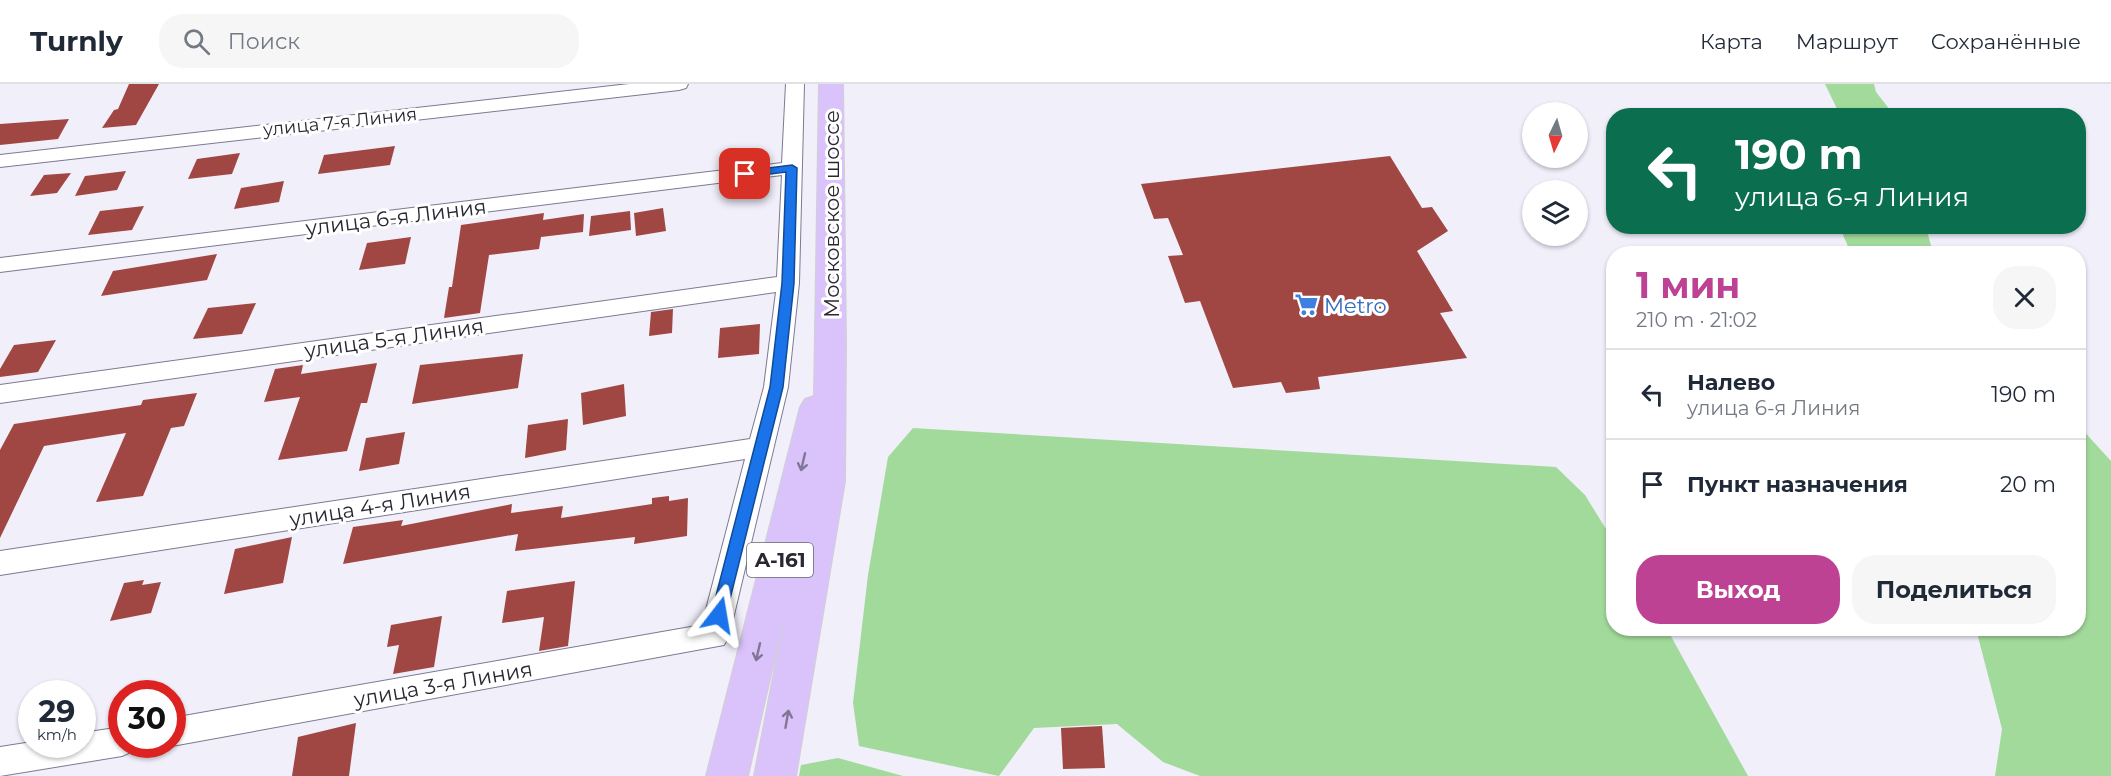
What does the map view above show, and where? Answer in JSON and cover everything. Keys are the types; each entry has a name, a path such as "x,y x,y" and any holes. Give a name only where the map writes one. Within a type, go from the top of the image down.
{"highway":[{"name":"Московское шоссе","path":"831,84 831,344"},
{"name":"А-161","path":"727,776 831,344"},
{"name":"А-161","path":"775,776 828,481 831,344"}],"street":[{"name":"улица 7-я Линия","path":"0,161 680,84"},
{"path":"760,447 776,387 788,283 795,84"},
{"name":"улица 6-я Линия","path":"0,265 792,168"},
{"name":"улица 5-я Линия","path":"0,394 788,283"},
{"name":"улица 4-я Линия","path":"0,563 760,447"},
{"name":"улица 3-я Линия","path":"186,730 714,636 760,447"},
{"path":"0,762 108,743"}],"green space":[{"path":"1825,84 1874,84 1876,92 1889,108 1837,108"},
{"path":"1928,234 1931,246 1848,246 1843,235"},
{"path":"913,428 1556,467 1585,495 1606,529 1606,636 1671,636 1748,776 1200,776 1163,762 1117,724 1034,728 999,776 859,746 853,703 868,575 888,457"},
{"path":"2086,434 2111,461 2111,776 1995,776 2002,729 1978,636 2086,636"},
{"path":"838,758 903,776 799,776 801,765"}],"building":[{"path":"129,84 159,84 136,125 102,128 114,110 118,109"},
{"path":"69,119 58,139 0,145 0,124"},
{"path":"395,146 390,165 318,174 324,155"},
{"path":"240,153 232,174 188,179 197,159"},
{"path":"1390,156 1422,208 1432,207 1448,231 1417,251 1453,311 1440,313 1467,358 1318,377 1320,389 1286,393 1281,382 1233,388 1200,301 1185,303 1168,256 1183,255 1168,218 1154,219 1141,184"},
{"path":"126,171 117,190 75,196 85,176"},
{"path":"71,173 57,193 30,196 44,175"},
{"path":"284,181 279,202 234,209 241,188"},
{"path":"144,206 132,230 88,235 100,211"},
{"path":"663,208 666,231 636,236 634,213"},
{"path":"630,211 631,230 589,236 591,216"},
{"path":"544,213 543,220 584,214 583,232 541,237 539,249 489,255 480,313 444,318 449,287 452,287 461,225"},
{"path":"411,237 405,264 359,270 367,243"},
{"path":"217,254 207,280 101,296 113,271"},
{"path":"256,303 242,334 193,339 208,308"},
{"path":"673,309 672,333 649,336 651,312"},
{"path":"760,324 759,354 718,358 720,328"},
{"path":"56,340 38,372 0,377 0,369 14,345"},
{"path":"523,354 518,388 412,404 420,365"},
{"path":"377,363 367,403 361,403 347,451 278,460 300,397 264,402 275,369 303,365 301,374"},
{"path":"624,384 626,416 583,425 581,393"},
{"path":"197,393 184,426 171,428 143,496 96,502 126,433 44,446 0,538 0,450 14,424 141,405 143,400"},
{"path":"568,419 566,450 525,458 528,425"},
{"path":"405,432 399,464 359,471 366,438"},
{"path":"669,496 669,501 688,498 687,536 634,544 635,537 515,551 518,534 343,564 353,527 403,520 401,526 512,504 511,513 563,506 561,518 652,504 652,498"},
{"path":"292,537 283,583 224,594 235,549"},
{"path":"144,580 142,585 161,582 151,613 110,621 124,583"},
{"path":"575,581 568,646 539,651 544,617 502,623 507,591"},
{"path":"442,616 434,667 393,674 399,645 387,647 391,625"},
{"path":"356,723 349,776 292,776 298,737"},
{"path":"1102,726 1105,768 1063,769 1061,728"}],"place":[{"name":"Metro","path":"1306,305"}],"route":[{"path":"719,615 776,387 788,283 792,168 745,174"}]}
